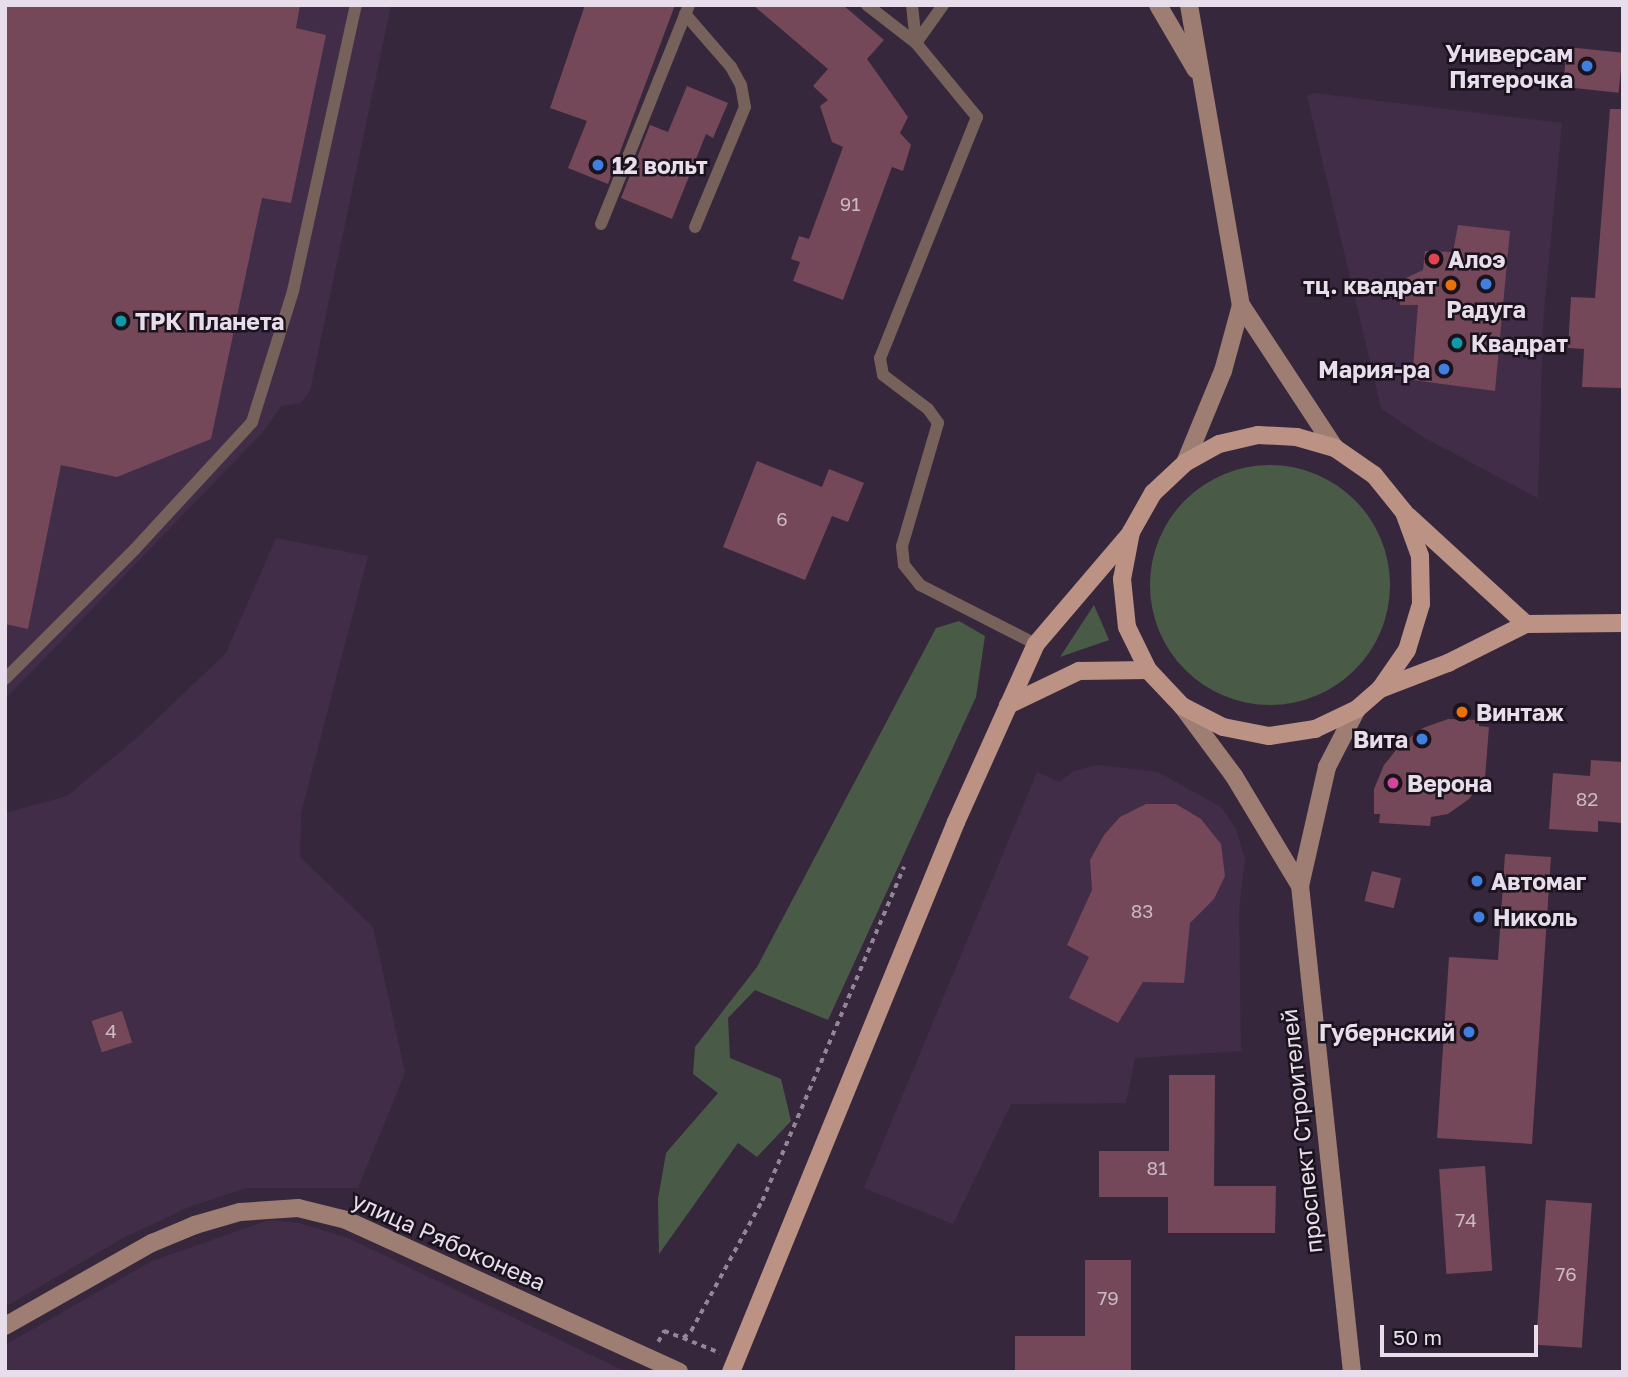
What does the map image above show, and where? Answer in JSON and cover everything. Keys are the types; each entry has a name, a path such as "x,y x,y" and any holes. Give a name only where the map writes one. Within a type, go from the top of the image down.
{"main road":[{"path":"1158,5 1201,79"},
{"path":"1189,5 1241,305 1335,448"},
{"path":"1185,463 1223,371 1241,305"},
{"path":"734,1366 956,822 1036,644 1131,532 1153,493 1185,463 1219,444 1258,435 1297,436 1335,448 1374,475 1404,512 1526,624"},
{"path":"1182,706 1223,727 1269,736 1315,729 1357,709 1380,689 1408,650 1421,604 1420,556 1404,512"},
{"path":"1131,532 1122,579 1127,627 1148,670 1182,706 1234,776 1300,886"},
{"path":"1380,689 1448,663 1526,624 1623,623"},
{"path":"1008,705 1079,671 1148,670"},
{"path":"1300,886 1327,767 1357,709"},
{"name":"проспект Строителей","path":"1300,886 1352,1372"},
{"name":"улица Рябоконева","path":"5,1326 152,1243 195,1225 240,1212 298,1208 346,1220 678,1372"}],"lane":[{"path":"5,679 135,549 252,422 293,291 356,5"},
{"path":"867,5 916,43 978,117 880,358 883,375 928,410 938,423 902,546 904,565 920,585 1036,644"},
{"path":"912,5 916,43"},
{"path":"916,43 943,5"},
{"path":"601,224 687,10"},
{"path":"687,10 741,85 744,107 695,227"}],"path":[{"path":"650,1359 664,1331 683,1338 691,1331 762,1201 904,867"}],"shaded area":[{"name":"ТРК Планета","path":"5,5 391,5 310,391 301,403 281,406 262,433 5,699"},
{"path":"1314,93 1562,123 1543,322 1538,498 1423,437 1381,408 1307,96"},
{"path":"276,538 368,556 301,813 300,857 373,927 405,1073 358,1188 246,1188 189,1207 123,1238 5,1307 5,813 67,796 137,738 226,653"},
{"path":"1097,765 1158,772 1221,807 1236,829 1245,859 1239,911 1241,1051 1135,1058 1126,1103 1011,1104 953,1224 864,1188 1037,772 1060,782 1074,771"},
{"path":"269,1220 299,1223 348,1238 626,1372 5,1372 5,1345 152,1261"}],"green space":[{"path":"1270,465 1293,467 1316,474 1337,485 1355,500 1370,518 1381,539 1388,562 1388,608 1381,631 1370,652 1355,670 1337,685 1316,696 1293,703 1270,705 1247,703 1224,696 1203,685 1185,670 1170,652 1159,631 1152,608 1150,585 1152,562 1159,539 1170,518 1185,500 1203,485 1224,474 1247,467"},
{"path":"1094,605 1109,640 1060,657"},
{"path":"959,621 985,636 976,697 828,1020 755,990 728,1018 730,1058 781,1079 791,1121 757,1157 738,1143 659,1254 658,1199 666,1153 718,1093 693,1074 695,1047 757,967 936,628"}],"building":[{"name":"ТРК Планета","path":"5,5 300,5 296,28 326,35 291,203 262,198 211,439 117,477 61,465 28,629 5,624"},
{"path":"585,5 675,5 608,184 568,168 587,121 550,108"},
{"path":"753,5 843,5 884,40 867,59 908,117 900,133 911,145 903,171 892,167 843,300 793,281 800,262 791,259 799,236 809,239 843,147 832,142 820,106 828,100 813,86 828,69"},
{"path":"1567,47 1623,53 1619,93 1563,87"},
{"path":"687,86 728,103 713,138 706,134 672,219 621,198 650,125 668,132"},
{"path":"1610,109 1623,109 1623,388 1582,387 1584,349 1568,348 1571,297 1595,298"},
{"name":"Квадрат","path":"1458,225 1510,231 1495,391 1412,380 1418,305 1400,305 1399,291 1406,278 1423,270 1425,251 1453,252"},
{"path":"757,461 822,487 829,469 864,483 848,522 832,516 805,580 723,547"},
{"path":"1448,719 1479,720 1479,726 1489,727 1485,778 1469,799 1448,814 1431,817 1430,826 1379,823 1380,814 1374,814 1374,789 1384,765 1401,744 1423,728"},
{"path":"1591,760 1623,762 1623,823 1598,821 1598,832 1549,829 1553,773 1590,776"},
{"path":"1146,804 1176,804 1201,819 1221,844 1225,876 1214,899 1190,923 1184,983 1143,982 1118,1023 1069,998 1089,957 1067,945 1092,890 1090,860 1104,835 1120,817"},
{"path":"1505,854 1551,857 1532,1144 1437,1138 1449,957 1498,960"},
{"path":"1372,871 1401,878 1394,908 1365,901"},
{"path":"122,1011 132,1042 102,1052 92,1021"},
{"path":"1169,1075 1215,1075 1214,1186 1276,1186 1275,1233 1168,1233 1168,1197 1099,1197 1099,1151 1169,1151"},
{"path":"1485,1166 1492,1271 1446,1274 1439,1169"},
{"path":"1546,1200 1592,1203 1582,1348 1536,1345"},
{"path":"1085,1260 1131,1260 1131,1372 1015,1372 1015,1336 1085,1336"}],"place":[{"name":"Универсам Пятерочка","path":"1587,66"},
{"name":"12 вольт","path":"598,165"},
{"name":"Алоэ","path":"1434,259"},
{"name":"Радуга","path":"1486,284"},
{"name":"тц. квадрат","path":"1451,285"},
{"name":"ТРК Планета","path":"121,321"},
{"name":"Квадрат","path":"1457,343"},
{"name":"Мария-ра","path":"1444,369"},
{"name":"Винтаж","path":"1462,712"},
{"name":"Вита","path":"1422,739"},
{"name":"Верона","path":"1393,783"},
{"name":"Автомаг","path":"1477,881"},
{"name":"Николь","path":"1479,917"},
{"name":"Губернский","path":"1469,1032"}]}
